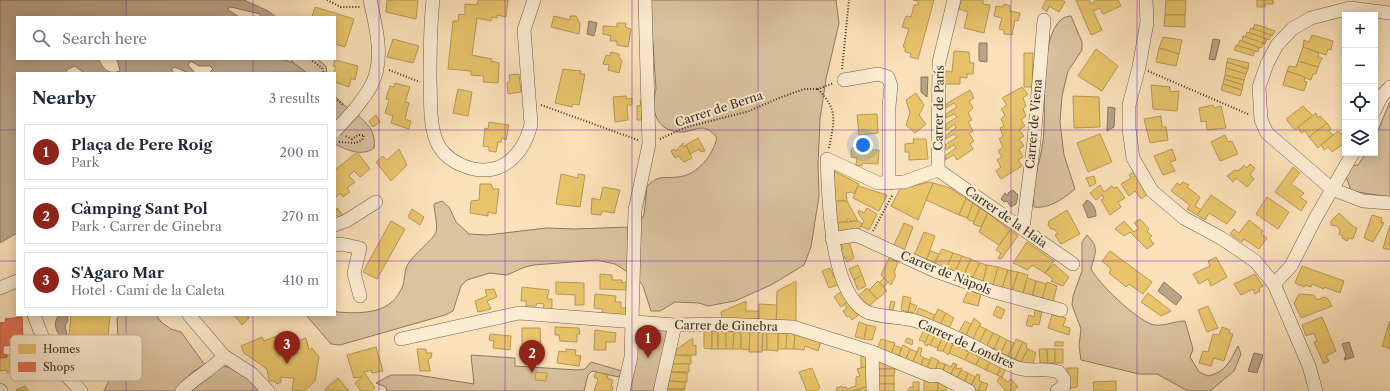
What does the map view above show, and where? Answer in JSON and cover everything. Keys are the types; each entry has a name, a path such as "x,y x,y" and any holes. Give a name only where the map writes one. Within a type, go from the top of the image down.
{"street":[{"path":"433,0 430,26 430,85 431,116 436,140 444,153 457,163 474,169 497,168 509,160 523,147 528,138 531,124 524,30 534,0"},
{"path":"623,391 631,356 635,210 649,144 645,0"},
{"name":"Carrer de París","path":"938,170 939,62 954,0"},
{"path":"1146,0 1147,22 1139,67 1129,105 1129,129 1133,158 1152,191 1184,218 1221,238 1255,261 1274,284 1309,366 1316,391"},
{"path":"339,134 372,86 377,67 379,45 367,4"},
{"path":"1390,13 1350,8 1311,18 1292,29 1277,45 1267,64 1259,87 1261,120 1267,132 1332,189 1363,201 1390,203"},
{"name":"Carrer de Viena","path":"1023,228 1034,141 1044,20"},
{"path":"844,80 878,74 888,77 891,86 889,106 894,183 904,182 938,170"},
{"path":"1378,104 1390,87"},
{"path":"1274,284 1292,266 1332,189 1351,156"},
{"name":"Carrer de Londres","path":"894,183 878,183 827,159 832,239 848,291 859,306 867,312 911,319 953,336 1015,367 1030,371 1048,368 1059,372 1064,379 1064,386 1056,391"},
{"name":"Carrer de la Haia","path":"938,170 1073,264"},
{"path":"336,225 346,221 376,202"},
{"name":"Carrer de Nàpols","path":"832,239 856,235 938,272 991,292 1061,310"},
{"path":"336,245 341,244 360,248 354,273 360,296"},
{"path":"0,288 16,281"},
{"name":"Carrer de Ginebra","path":"401,339 519,313 633,323 792,327 872,352 931,376 938,375 969,391"},
{"path":"34,316 42,335"},
{"path":"190,316 224,356 252,374 268,391"},
{"path":"660,391 676,325"},
{"path":"872,352 873,391"},
{"path":"182,391 190,382 216,365 224,356"},
{"path":"71,381 81,391"}],"path":[{"path":"327,0 341,7 367,4"},
{"path":"311,60 322,68 324,72"},
{"path":"377,67 430,85"},
{"path":"1139,67 1261,120"},
{"name":"Carrer de Berna","path":"649,144 684,128 749,111 804,89 818,89"},
{"path":"336,99 342,104"},
{"path":"529,101 649,144"},
{"path":"336,141 355,143 362,140 364,135 358,135 352,139 339,134"},
{"path":"868,241 894,183"}],"shaded area":[{"path":"0,0 244,0 268,11 275,16 260,16 260,14 231,7 227,9 238,16 16,16 16,60 99,60 102,66 109,72 83,72 75,66 68,69 66,72 16,72 16,234 0,243"},
{"path":"650,0 836,0 839,23 826,79 820,119 818,165 819,196 811,247 804,265 771,285 735,301 708,306 699,303 675,302 660,311 651,311 643,286 637,278 615,264 597,260 534,265 525,267 507,275 490,273 467,280 461,286 453,311 445,315 340,345 331,344 307,316 336,316 336,310 337,312 357,313 367,312 385,307 392,302 398,295 403,285 408,264 436,232 437,225 434,204 442,201 449,207 456,222 469,234 487,235 547,228 575,229 630,227 639,223 644,215 647,186 658,178 678,177 692,173 698,169 708,158 717,138 709,130 702,128 684,132 667,129 661,125 655,113 654,97 656,89"},
{"path":"1071,16 1082,42 1082,50 1068,71 1062,96 1060,122 1064,155 1075,189 1061,200 1050,205 1034,207 1033,198 1035,182 1043,141 1046,58 1049,42 1054,28 1062,19"},
{"path":"589,21 597,23 594,36 587,34"},
{"path":"1213,39 1220,40 1215,60 1209,59"},
{"path":"979,43 987,43 987,62 979,61"},
{"path":"117,60 283,60 292,62 306,72 210,72 213,69 210,66 199,66 191,61 188,65 194,72 186,72 175,67 171,69 173,72 116,72 120,71"},
{"path":"292,60 318,60 326,66 327,72 306,72 292,62"},
{"path":"921,77 928,77 927,97 921,92"},
{"path":"336,97 367,124 372,131 374,139 374,148 369,151 354,152 336,144"},
{"path":"1390,101 1390,197 1351,191 1346,176 1350,166 1358,165 1364,156 1378,156 1378,131"},
{"path":"1108,107 1115,108 1114,127 1107,131"},
{"path":"1013,190 1018,195 1016,204 1011,207 1007,201 1004,202 1001,199 1005,193 1008,196 1008,193"},
{"path":"1087,200 1094,206 1096,216 1088,218 1083,205"},
{"path":"1087,235 1095,247 1095,255 1091,269 1101,283 1118,300 1144,321 1151,324 1163,325 1185,321 1193,349 1190,357 1199,372 1208,376 1219,372 1227,365 1238,346 1241,354 1234,371 1210,391 1188,391 1157,374 1139,374 1081,360 1079,346 1081,329 1072,305 1073,296 1082,271 1082,242"},
{"path":"1164,282 1182,297 1176,305 1158,291"},
{"path":"58,316 67,316 68,320 65,326 67,335 59,335 57,332 55,323"},
{"path":"119,316 157,316 161,322 171,329 181,332 205,365 192,372 176,391 104,391 109,381 142,381 142,335 118,335 117,318"},
{"path":"633,323 675,325 660,391 623,391"},
{"path":"1349,342 1354,357 1344,360 1346,355 1342,344"},
{"path":"1254,353 1263,355 1257,373 1248,371"},
{"path":"471,355 515,358 515,366 577,370 585,369 591,362 622,371 619,377 592,371 588,375 584,391 387,391 386,387 376,383 391,375 417,375 474,384"},
{"path":"223,366 240,372 261,391 191,391"}],"building: Homes":[{"path":"387,0 418,0 416,19 386,12"},
{"path":"478,0 508,0 506,17 497,15 497,18 492,17 491,21 477,18 472,55 492,59 491,61 499,63 498,83 483,82 484,76 471,75 471,71 448,69 453,21 458,21 459,14 465,15 465,4 477,5"},
{"path":"913,0 934,0 918,59 910,57 911,53 905,52 905,47 903,47 909,29 902,27 906,16 911,17 914,5 918,5 918,1"},
{"path":"961,0 983,0 983,4 990,5 984,33 964,28 968,12 959,9"},
{"path":"1046,0 1061,0 1065,2 1059,12 1049,6 1047,12 1042,8"},
{"path":"1076,0 1089,0 1091,4 1096,0 1118,0 1121,6 1103,14 1100,8 1093,11 1102,30 1091,35"},
{"path":"1166,0 1186,0 1185,15 1165,15"},
{"path":"1257,0 1273,0 1273,4 1265,4 1265,7 1257,7"},
{"path":"1004,4 1010,6 1010,11 1020,13 1018,21 1015,20 1012,35 1004,34 1004,30 999,29 1002,18 994,16 996,6 1002,7"},
{"path":"315,7 354,19 345,47 336,44 336,16 312,16"},
{"path":"1165,15 1185,15 1185,27 1164,26"},
{"path":"554,16 570,20 570,16 576,16 580,24 579,34 551,27"},
{"path":"617,23 626,23 625,27 631,29 628,47 617,45 617,41 610,41 611,36 603,34 603,26 617,27"},
{"path":"1255,24 1275,31 1272,36 1253,29"},
{"path":"1251,28 1271,35 1269,40 1249,33"},
{"path":"1247,32 1267,39 1265,44 1245,37"},
{"path":"1312,35 1333,41 1331,50 1328,49 1326,55 1303,47 1304,40 1309,42"},
{"path":"1243,36 1263,43 1261,48 1242,41"},
{"path":"1163,37 1182,40 1179,54 1159,48"},
{"path":"393,39 419,46 413,63 387,57"},
{"path":"1240,40 1259,48 1258,52 1237,46"},
{"path":"1236,45 1255,51 1253,56 1234,50"},
{"path":"1303,47 1319,53 1318,57 1322,58 1318,67 1298,61"},
{"path":"1159,48 1179,54 1176,66 1156,62"},
{"path":"1096,49 1118,66 1102,91 1078,76"},
{"path":"954,51 969,52 970,63 974,63 973,74 967,74 967,78 960,77 960,84 945,84 946,71 952,72"},
{"path":"611,52 619,54 622,61 619,73 608,70 609,65 603,64 606,55 610,56"},
{"path":"1024,53 1033,53 1032,87 1024,87"},
{"path":"1228,58 1249,63 1248,69 1227,62"},
{"path":"335,60 358,66 355,80 351,78 349,87 336,82 336,72 334,72 336,67 333,66"},
{"path":"1298,61 1318,67 1316,74 1313,74 1311,80 1287,71 1289,66 1296,67"},
{"path":"1227,62 1248,69 1246,74 1226,68"},
{"path":"1226,68 1246,74 1244,80 1225,75"},
{"path":"563,69 581,71 580,74 585,74 579,105 573,104 572,107 555,103"},
{"path":"1287,71 1305,77 1304,81 1307,82 1304,91 1283,85"},
{"path":"519,74 521,92 508,94 507,83 510,81 509,75"},
{"path":"1225,75 1244,80 1243,85 1224,79"},
{"path":"1224,79 1243,85 1242,90 1223,84"},
{"path":"395,83 410,87 405,102 409,103 405,119 411,121 409,129 391,123 393,116 385,113 389,100 386,99 390,86 394,87"},
{"path":"1223,84 1242,90 1240,96 1221,90"},
{"path":"1151,85 1170,87 1170,92 1179,91 1177,111 1153,109"},
{"path":"1022,87 1028,94 1023,98 1026,106 1023,109 1026,116 1021,120 1025,126 1019,130 1024,136 1019,139 1024,146 1019,149 1023,157 1018,160 1022,166 1001,179 996,171 1001,167 997,160 1002,157 998,151 1003,147 999,139 1003,136 1000,128 1004,126 1001,119 1005,115 1001,109 1007,105 1002,98"},
{"path":"458,89 472,92 468,116 453,113"},
{"path":"970,90 974,98 969,101 973,108 968,113 972,120 968,122 973,131 969,133 974,141 970,144 973,149 957,160 954,155 945,160 946,155 956,148 954,145 946,150 945,145 957,137 954,134 946,139 946,135 956,128 955,124 946,130 946,124 957,117 954,114 946,118 946,114 957,107 954,103 946,108 946,104"},
{"path":"916,93 924,105 919,115 926,124 915,133 906,125 910,113 906,100"},
{"path":"626,96 627,99 632,98 632,105 627,105 628,120 615,122 613,97"},
{"path":"1073,96 1099,97 1100,127 1074,128"},
{"path":"640,100 644,100 644,120 637,120 637,106 641,105"},
{"path":"1213,105 1214,108 1221,106 1226,128 1207,130 1206,121 1201,122 1199,108"},
{"path":"1303,106 1313,116 1295,130 1286,119"},
{"path":"1316,113 1318,118 1320,116 1327,123 1309,137 1305,131 1301,133 1298,127"},
{"path":"877,114 878,133 859,135 857,115"},
{"path":"376,115 380,122 373,127 369,121"},
{"path":"1161,116 1162,127 1166,127 1168,140 1150,143 1144,119"},
{"path":"489,122 509,125 506,140 502,138 501,142 498,142 496,152 489,151 489,147 483,146 485,128 488,129"},
{"path":"1327,123 1331,129 1329,131 1333,135 1318,148 1309,137"},
{"path":"1338,131 1342,134 1342,145 1332,152 1328,147 1324,150 1321,145"},
{"path":"1100,134 1112,162 1088,172 1077,143"},
{"path":"1225,135 1228,142 1232,141 1238,154 1220,161 1211,142"},
{"path":"698,138 705,151 701,152 699,149 690,154 686,145"},
{"path":"913,139 926,139 928,159 909,160 909,152 905,152 905,144 914,143"},
{"path":"683,143 683,147 686,145 692,158 684,162 678,156 675,158 671,151 674,149 676,151"},
{"path":"864,145 872,146 871,150 879,150 878,164 862,163 862,166 856,165 857,158 851,157 852,148 864,149"},
{"path":"399,149 407,165 391,181 376,162 383,156 387,160"},
{"path":"1172,149 1176,160 1170,162 1175,171 1163,175 1154,156"},
{"path":"357,152 370,169 360,177 354,171 349,176 355,182 347,188 350,192 343,197 340,193 336,197 336,169"},
{"path":"1250,164 1255,168 1250,175 1254,179 1247,187 1236,178 1233,182 1227,176 1235,170 1238,171 1244,165 1247,168"},
{"path":"1293,167 1300,173 1291,184 1304,193 1300,197 1307,202 1301,211 1275,192"},
{"path":"834,171 859,184 854,194 851,192 846,193 847,201 834,201"},
{"path":"1134,172 1148,194 1141,199 1135,191 1129,196 1121,184 1131,178 1129,175"},
{"path":"561,174 578,178 578,174 585,175 580,207 556,204"},
{"path":"1094,176 1096,183 1090,187 1086,178"},
{"path":"929,182 933,183 918,220 891,206 900,189"},
{"path":"1183,182 1189,185 1187,187 1200,197 1195,206 1201,210 1197,215 1187,209 1190,205 1171,191 1177,183 1180,185"},
{"path":"933,183 950,188 966,199 959,215 926,200"},
{"path":"480,184 491,184 493,189 499,189 496,214 488,212 488,216 470,213 471,201 479,200"},
{"path":"1100,185 1104,192 1112,186 1114,188 1117,187 1125,198 1118,202 1121,207 1110,215 1101,200 1104,198 1102,195 1096,200 1090,193"},
{"path":"858,186 887,195 879,211 853,198"},
{"path":"603,187 620,190 614,213 602,211 601,215 591,214 592,198 600,200"},
{"path":"1211,195 1236,212 1227,224 1209,213 1205,220 1197,215"},
{"path":"1267,197 1289,212 1278,229 1256,214"},
{"path":"966,199 973,203 968,218 959,215"},
{"path":"834,201 847,201 858,221 850,221 850,219 847,219 847,222 835,223"},
{"path":"973,203 980,208 974,222 967,219"},
{"path":"337,208 343,215 339,218 336,215"},
{"path":"867,208 877,214 869,230 861,226 864,221 858,213 859,210 864,213"},
{"path":"980,208 988,213 981,227 973,224"},
{"path":"412,209 424,217 420,225 408,217"},
{"path":"1067,210 1080,234 1061,244 1055,235 1058,234 1048,225 1049,221"},
{"path":"988,213 1010,230 999,245 979,232"},
{"path":"1339,213 1357,228 1353,239 1348,238 1347,241 1342,238 1343,236 1339,234 1340,230 1337,226 1331,225 1331,221"},
{"path":"1372,215 1382,218 1381,222 1384,223 1373,242 1364,238"},
{"path":"1140,219 1149,229 1147,231 1152,236 1149,238 1154,244 1147,249 1130,232 1124,236 1115,229 1124,221 1134,232 1139,228 1134,223"},
{"path":"1249,220 1263,231 1261,234 1267,238 1259,249 1244,239 1242,242 1230,234 1234,229 1239,233"},
{"path":"391,221 405,229 377,279 363,272"},
{"path":"858,221 862,224 859,230 838,233 835,223"},
{"path":"904,223 913,227 904,251 893,247"},
{"path":"1390,225 1390,250 1383,248"},
{"path":"1010,230 1018,236 1001,259 998,258 1001,253 996,250"},
{"path":"924,232 935,236 926,261 914,256"},
{"path":"849,241 854,258 847,262 845,257 842,258 840,250 843,249 841,244"},
{"path":"1027,242 1054,261 1045,273 1032,265 1028,270 1013,263"},
{"path":"942,249 953,253 946,269 934,264"},
{"path":"930,251 939,254 934,264 926,261"},
{"path":"1110,251 1152,282 1143,294 1129,284 1126,287 1109,273 1111,269 1102,261"},
{"path":"953,253 962,256 955,272 946,269"},
{"path":"962,256 971,259 964,275 955,272"},
{"path":"1216,257 1227,277 1211,286 1208,279 1199,284 1193,274 1210,266 1208,261"},
{"path":"889,258 898,262 894,273 896,275 891,285 881,275"},
{"path":"971,259 980,263 972,278 964,275"},
{"path":"980,263 987,265 983,282 972,278"},
{"path":"1054,264 1069,277 1063,286 1051,281 1053,279 1045,273"},
{"path":"858,265 862,275 854,280 849,269"},
{"path":"987,265 998,267 993,285 983,282"},
{"path":"1302,266 1344,281 1340,293 1312,284 1311,287 1305,285 1304,287 1295,283"},
{"path":"998,267 1008,270 1002,288 993,285"},
{"path":"830,268 834,277 837,276 840,284 829,288 822,271"},
{"path":"1008,270 1018,272 1012,291 1002,288"},
{"path":"1018,272 1028,275 1023,294 1012,291"},
{"path":"600,274 612,275 612,280 622,280 621,283 626,282 626,290 600,289"},
{"path":"1255,274 1263,286 1259,288 1260,291 1255,294 1253,289 1241,295 1234,284"},
{"path":"862,275 866,286 858,290 854,280"},
{"path":"884,278 888,282 884,287 879,283"},
{"path":"1027,278 1036,281 1032,297 1023,294"},
{"path":"796,281 796,322 776,321 777,291"},
{"path":"878,281 887,291 877,299 869,290"},
{"path":"1036,281 1047,284 1042,299 1032,297"},
{"path":"556,282 584,283 584,305 575,305 575,295 556,294"},
{"path":"1047,282 1057,286 1053,302 1042,299"},
{"path":"522,287 549,290 547,299 552,299 552,311 543,311 544,304 537,303 536,306 526,306 526,301 521,301"},
{"path":"867,288 877,299 869,306 858,296"},
{"path":"494,289 497,297 487,301 491,309 478,312 475,301 487,296 485,290"},
{"path":"843,290 850,300 841,307 834,297"},
{"path":"968,290 981,294 978,306 963,302"},
{"path":"1148,293 1171,311 1161,316 1141,302"},
{"path":"595,294 616,296 615,302 621,302 621,308 628,308 628,316 602,314 603,309 594,308"},
{"path":"1299,294 1314,295 1317,300 1324,297 1328,299 1332,306 1301,318 1294,303"},
{"path":"903,296 911,298 908,312 901,310"},
{"path":"850,300 862,312 852,320 849,316 847,317 843,311 847,308 844,304"},
{"path":"746,301 746,311 759,311 759,320 722,319 721,312"},
{"path":"891,301 895,302 893,310 889,310"},
{"path":"910,303 917,306 914,313 908,312"},
{"path":"759,304 777,305 776,321 759,320"},
{"path":"997,306 1005,310 1001,319 993,315"},
{"path":"1208,306 1218,328 1207,332 1198,310"},
{"path":"919,308 935,315 932,322 916,314"},
{"path":"938,309 946,313 940,325 932,322"},
{"path":"1035,310 1042,312 1039,325 1033,324 1032,327 1026,325 1029,315 1034,317"},
{"path":"946,313 954,318 948,330 940,325"},
{"path":"1052,315 1066,318 1063,326 1070,328 1069,335 1048,328"},
{"path":"71,316 110,316 108,335 69,335"},
{"path":"235,316 248,316 249,318 242,325"},
{"path":"1322,317 1336,351 1326,356 1329,361 1324,364 1314,342 1317,341 1314,333 1306,336 1302,325"},
{"path":"974,318 981,324 973,339 966,335"},
{"path":"965,321 971,324 966,335 959,332"},
{"path":"1390,321 1390,349 1382,346"},
{"path":"859,322 867,325 864,339 855,337"},
{"path":"867,325 876,327 872,340 864,339"},
{"path":"979,326 986,329 980,342 973,339"},
{"path":"555,327 579,328 580,334 577,334 577,342 560,341 559,335 555,335"},
{"path":"1222,327 1230,330 1229,333 1233,334 1224,361 1214,358 1211,366 1199,363 1203,351 1208,352 1213,334 1219,335"},
{"path":"522,328 540,328 541,348 522,348"},
{"path":"986,329 993,333 987,346 980,342"},
{"path":"595,330 616,333 615,342 606,342 606,350 594,350"},
{"path":"924,330 930,332 925,342 919,340"},
{"path":"704,331 712,331 712,349 704,348"},
{"path":"712,331 718,331 718,349 712,349"},
{"path":"718,331 726,331 726,349 718,349"},
{"path":"726,331 734,332 733,349 726,349"},
{"path":"734,332 741,332 741,349 733,349"},
{"path":"741,332 750,332 749,350 741,349"},
{"path":"750,332 763,332 762,352 749,352"},
{"path":"763,332 767,333 767,350 762,350"},
{"path":"778,332 787,333 786,349 778,349"},
{"path":"778,332 778,351 767,350 767,333"},
{"path":"930,332 935,335 930,345 928,344 927,346 924,344"},
{"path":"284,333 288,347 294,348 295,342 306,338 309,350 312,348 319,357 315,381 304,391 292,390 294,378 281,377 281,382 277,384 274,381 269,381 267,369 244,353 241,346 262,337 264,341"},
{"path":"787,333 795,333 794,349 786,349"},
{"path":"795,333 821,341 818,351 805,346 804,350 794,349"},
{"path":"993,333 1000,336 994,349 987,346"},
{"path":"490,334 511,336 510,350 493,348 494,341 489,340"},
{"path":"935,335 942,339 937,348 930,345"},
{"path":"1000,336 1007,340 1001,353 994,349"},
{"path":"693,338 693,346 696,345 696,355 673,355 674,351"},
{"path":"907,338 913,340 912,345 905,342"},
{"path":"881,339 895,343 891,355 877,349"},
{"path":"942,339 948,341 943,351 940,351 937,350"},
{"path":"1016,339 1023,342 1015,359 1008,356"},
{"path":"1007,340 1014,343 1008,356 1001,353"},
{"path":"948,341 953,344 948,355 943,351"},
{"path":"1023,342 1027,344 1026,348 1028,349 1021,362 1015,359"},
{"path":"1055,342 1063,342 1063,346 1055,346"},
{"path":"953,344 969,352 965,360 949,353"},
{"path":"894,345 901,348 898,358 891,355"},
{"path":"903,345 910,349 905,361 898,358"},
{"path":"376,347 383,371 372,373 371,370 364,372 375,388 372,391 361,391 355,383 362,377 354,378 347,355"},
{"path":"919,347 922,349 920,355 924,358 920,367 912,364"},
{"path":"417,349 426,349 426,353 432,353 431,358 428,359 430,371 420,371"},
{"path":"566,349 576,350 575,355 581,356 579,366 557,363 559,351 566,352"},
{"path":"910,349 917,352 912,364 905,361"},
{"path":"1028,349 1036,353 1032,366 1021,362"},
{"path":"1039,349 1047,349 1048,363 1040,363"},
{"path":"1047,349 1055,349 1055,363 1048,363"},
{"path":"1055,349 1063,349 1063,363 1055,363"},
{"path":"969,352 980,357 976,365 965,360"},
{"path":"861,354 868,356 868,366 861,368"},
{"path":"7,355 10,355 10,373 7,373 7,370 0,371 0,358 7,357"},
{"path":"673,355 691,356 691,364 672,364"},
{"path":"931,357 939,361 934,373 926,370"},
{"path":"980,357 990,362 986,370 976,365"},
{"path":"924,358 930,360 926,370 920,367"},
{"path":"878,360 895,364 895,369 878,369"},
{"path":"938,362 945,364 942,375 935,372"},
{"path":"990,362 1001,367 997,375 986,370"},
{"path":"953,363 956,364 949,378 942,375 945,364 951,367"},
{"path":"672,364 689,364 689,372 670,372"},
{"path":"956,364 956,369 962,368 956,381 949,378"},
{"path":"868,366 869,386 853,391 837,391 836,388 842,386 842,388 846,387 847,389 856,386 856,377 860,376 857,369"},
{"path":"1001,367 1006,369 1002,377 997,375"},
{"path":"812,368 820,388 816,391 807,391 799,372"},
{"path":"1067,368 1078,368 1077,387 1069,388"},
{"path":"878,369 895,369 894,376 878,376"},
{"path":"961,370 968,373 964,384 956,381"},
{"path":"536,372 547,373 546,381 535,380"},
{"path":"596,372 608,375 607,378 613,380 611,386 613,387 612,391 594,391 598,379 594,377"},
{"path":"670,372 687,373 687,382 668,381"},
{"path":"968,373 975,377 970,388 964,384"},
{"path":"977,374 980,375 979,380 982,382 978,391 970,388"},
{"path":"878,376 894,376 894,384 878,384"},
{"path":"1000,376 1008,382 1011,379 1018,387 1013,391 1006,391 997,381"},
{"path":"338,378 349,391 327,391 325,389"},
{"path":"924,380 938,381 938,391 924,391"},
{"path":"668,381 685,382 685,389 666,389"},
{"path":"938,381 947,382 946,391 938,391"},
{"path":"1116,381 1116,391 1094,391 1093,382"},
{"path":"913,382 919,382 919,391 908,391 910,387 913,388"},
{"path":"982,382 988,384 985,391 978,391"},
{"path":"878,384 894,384 894,391 878,391"},
{"path":"25,386 28,390 27,391 16,390"},
{"path":"869,386 869,391 853,391"},
{"path":"666,389 684,389 684,391 666,391"}],"building: Shops":[{"path":"22,317 23,335 10,335 10,345 3,346 3,354 7,355 7,357 0,358 0,323 6,322 5,319"}],"place":[{"name":"Plaça de Pere Roig","path":"648,358"},
{"name":"S'Agaro Mar","path":"287,364"},
{"name":"Càmping Sant Pol","path":"532,373"}]}
